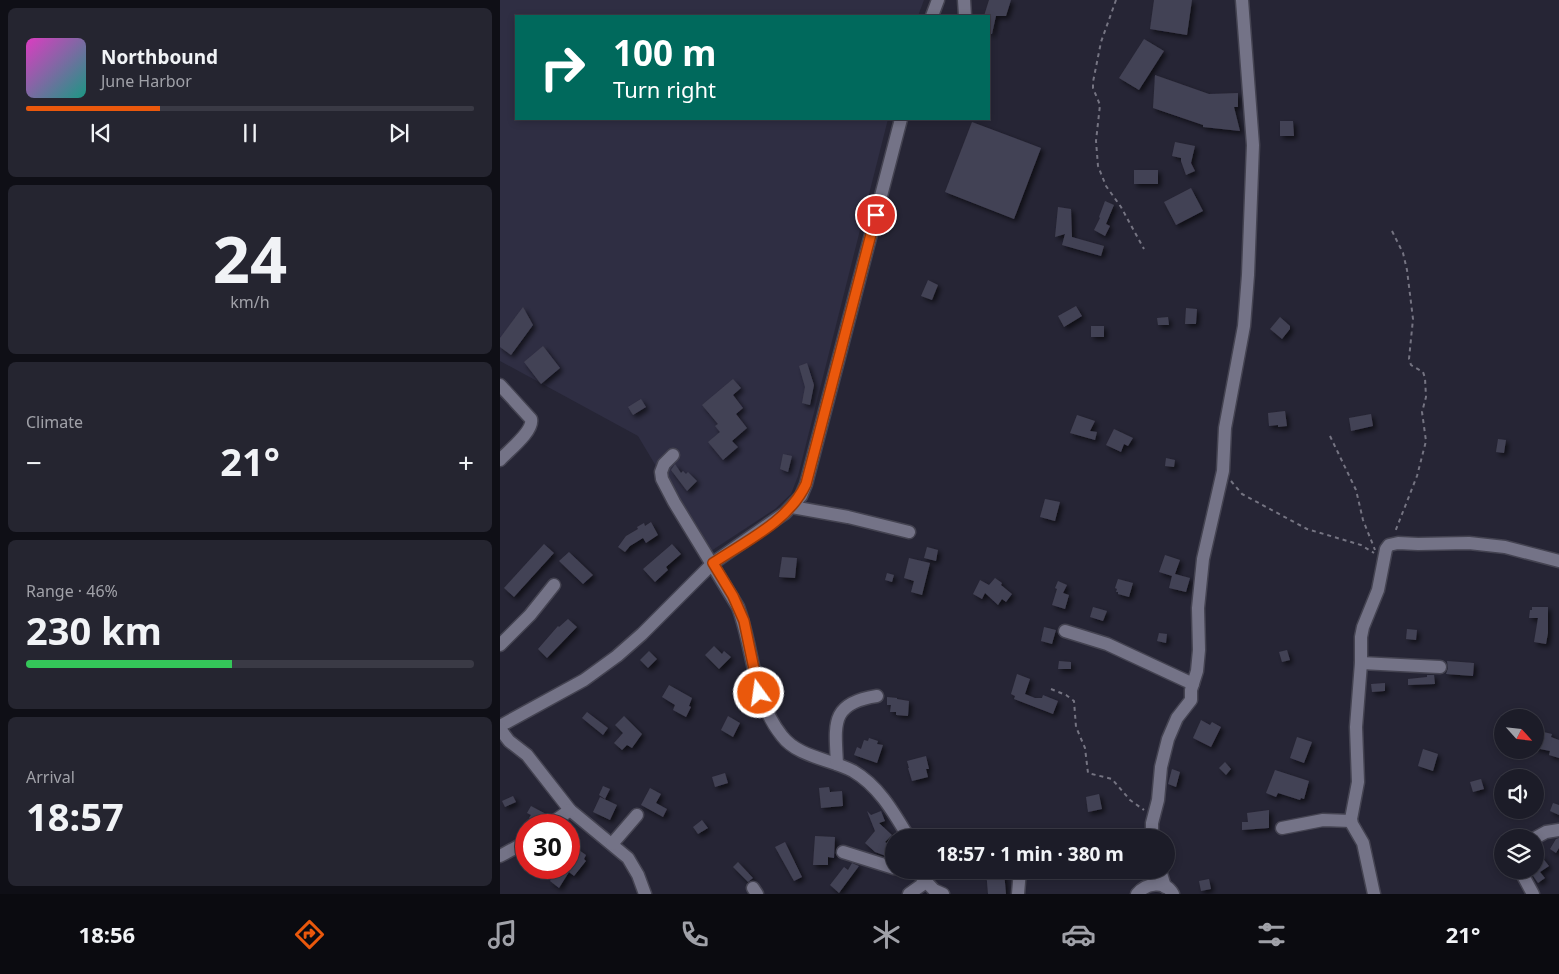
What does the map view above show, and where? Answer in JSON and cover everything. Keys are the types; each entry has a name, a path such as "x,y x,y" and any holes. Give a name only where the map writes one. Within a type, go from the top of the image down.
{"street":[{"path":"932,15 938,0"},
{"path":"964,0 965,15"},
{"path":"1153,829 1161,767 1168,739 1177,718 1191,700 1191,690 1199,650 1198,608 1203,559 1223,471 1228,411 1244,326 1252,203 1253,145 1242,0"},
{"path":"645,894 631,863 612,844 570,810 527,754 509,741 500,728 597,672 642,634 713,563 756,535 792,507 800,496 806,484 901,120"},
{"path":"500,384 531,419 532,423 529,430 500,460"},
{"path":"673,455 664,464 661,472 662,479 738,607 744,621 759,693 781,736 801,751 837,764 862,776 888,804 903,829"},
{"path":"792,507 848,517 909,532"},
{"path":"1374,894 1363,844 1351,821 1358,782 1356,727 1362,630 1376,597 1384,556 1390,544 1398,542 1418,544 1469,543 1505,547 1559,562"},
{"path":"500,645 530,615 554,585"},
{"path":"1064,631 1107,644 1193,684"},
{"path":"1361,663 1440,667"},
{"path":"837,764 835,734 841,713 852,702 877,696"},
{"path":"564,814 570,810"},
{"path":"612,844 637,815"},
{"path":"1282,828 1323,820 1351,821"},
{"path":"1544,833 1559,830"},
{"path":"500,856 515,848"},
{"path":"843,852 885,865"},
{"path":"909,894 918,879"},
{"path":"924,879 934,890 943,894"},
{"path":"1018,894 1019,879"},
{"path":"1164,879 1169,891"},
{"path":"1525,879 1533,894"},
{"path":"1137,894 1149,885 1169,891"}],"path":[{"path":"1116,0 1101,42 1093,82 1093,88 1100,105 1096,141 1098,166 1106,186 1121,207 1144,249"},
{"path":"1390,544 1417,476 1426,437 1422,412 1426,397 1425,378 1423,372 1411,365 1409,359 1413,319 1406,262 1392,231"},
{"path":"1223,471 1242,494 1283,517 1307,529 1361,545 1378,557 1364,520 1356,490 1330,436"},
{"path":"1051,689 1066,695 1074,701 1076,727 1085,748 1088,773 1112,779 1137,806 1154,816"}],"shaded area":[{"path":"500,0 924,0 918,15 515,15 515,120 888,120 798,476 791,494 775,509 708,553 638,436 500,361"}],"building":[{"path":"989,0 1011,0 1006,16 996,16 992,34 990,34 990,15 984,15"},
{"path":"1154,0 1192,0 1187,35 1150,29"},
{"path":"1144,39 1164,51 1139,90 1119,78"},
{"path":"1155,75 1209,94 1238,93 1238,107 1234,107 1240,131 1203,127 1203,125 1153,108"},
{"path":"1280,121 1293,121 1294,136 1280,136"},
{"path":"972,122 1041,148 1014,219 945,192"},
{"path":"1175,142 1195,146 1191,163 1195,171 1186,175 1181,158 1172,156"},
{"path":"1134,170 1158,170 1158,184 1134,184"},
{"path":"1191,188 1203,211 1176,225 1164,202"},
{"path":"1105,201 1114,205 1106,224 1110,226 1105,236 1094,230"},
{"path":"1058,207 1071,209 1072,237 1104,246 1101,256 1062,245 1065,234 1055,237"},
{"path":"928,280 938,285 932,300 921,296"},
{"path":"1076,306 1082,316 1064,327 1058,316"},
{"path":"523,307 533,325 511,355 500,347 500,338"},
{"path":"1186,308 1197,309 1196,324 1185,324"},
{"path":"1168,317 1169,325 1158,325 1157,318"},
{"path":"1280,317 1290,326 1290,329 1282,339 1270,329"},
{"path":"1091,326 1104,326 1104,337 1091,337"},
{"path":"543,346 560,368 541,384 524,362"},
{"path":"807,363 814,385 810,405 802,403 805,387 799,366"},
{"path":"733,379 741,388 733,395 743,408 736,414 747,428 732,441 738,447 723,460 708,442 720,432 715,426 718,424 702,405"},
{"path":"641,399 646,407 633,415 628,407"},
{"path":"1285,411 1287,426 1269,426 1268,413"},
{"path":"1371,414 1373,426 1351,431 1349,418"},
{"path":"1077,415 1095,421 1090,431 1097,432 1095,440 1070,433"},
{"path":"1114,429 1133,438 1128,446 1124,444 1121,452 1106,445"},
{"path":"1498,439 1506,440 1504,453 1496,452"},
{"path":"783,454 792,456 788,472 780,469"},
{"path":"1166,458 1175,460 1174,467 1165,466"},
{"path":"675,464 681,473 683,471 686,474 688,472 697,481 687,491 671,470"},
{"path":"1045,499 1060,502 1055,521 1040,517"},
{"path":"651,522 658,535 646,543 643,538 630,546 625,552 618,547 626,536 638,529 637,527 644,523 645,526"},
{"path":"544,544 554,553 514,597 504,588"},
{"path":"672,544 681,554 666,567 668,570 655,582 643,569"},
{"path":"927,547 938,550 936,561 924,558"},
{"path":"569,552 593,575 583,584 559,561"},
{"path":"1165,555 1180,560 1175,574 1190,578 1186,592 1169,588 1172,576 1159,572"},
{"path":"782,557 797,558 795,578 779,577"},
{"path":"909,558 930,563 922,595 911,592 914,581 904,578"},
{"path":"887,573 894,575 892,582 885,580"},
{"path":"995,578 1012,594 1006,602 1002,599 998,605 985,593 982,599 973,594 980,580 989,585"},
{"path":"1118,579 1133,583 1129,597 1116,592 1117,589 1115,588"},
{"path":"1058,581 1067,585 1063,593 1069,595 1065,609 1052,605"},
{"path":"1093,607 1107,611 1103,621 1090,617"},
{"path":"1532,607 1548,607 1546,644 1534,642 1538,618 1529,618"},
{"path":"568,619 577,627 547,658 538,649 558,626"},
{"path":"1044,627 1056,630 1052,644 1041,641"},
{"path":"1407,629 1417,630 1416,640 1406,639"},
{"path":"1159,633 1167,634 1166,643 1157,641"},
{"path":"714,646 722,654 724,651 731,657 719,669 705,655"},
{"path":"1287,650 1290,660 1282,662 1279,652"},
{"path":"649,651 657,659 648,668 640,660"},
{"path":"1059,661 1071,662 1071,669 1058,669"},
{"path":"1447,661 1474,663 1473,676 1446,674 1448,668"},
{"path":"1017,674 1030,679 1025,694 1035,698 1042,698 1043,695 1058,701 1053,714 1014,699 1015,696 1011,694"},
{"path":"1427,675 1434,675 1435,684 1408,685 1408,679 1427,677"},
{"path":"1385,683 1385,691 1372,692 1371,684"},
{"path":"669,685 692,698 689,706 691,707 686,717 673,710 675,705 662,697"},
{"path":"887,697 909,701 908,716 896,715 896,712 890,712 891,705 887,705"},
{"path":"587,712 608,728 603,735 582,718"},
{"path":"624,716 642,734 632,748 627,745 622,750 614,743 623,733 615,725"},
{"path":"728,716 740,723 733,737 721,730"},
{"path":"1201,720 1210,725 1212,722 1221,727 1211,747 1193,738"},
{"path":"1544,732 1552,734 1551,737 1559,740 1559,758 1549,755 1550,751 1544,750"},
{"path":"1297,737 1312,742 1304,763 1290,758"},
{"path":"869,738 878,741 877,744 883,745 877,763 854,755 857,747 861,749 864,740 868,741"},
{"path":"1423,749 1438,754 1433,771 1418,766"},
{"path":"926,756 929,769 926,769 928,777 912,781 907,761"},
{"path":"1225,762 1231,769 1226,775 1219,768"},
{"path":"1172,769 1180,772 1176,787 1168,784"},
{"path":"1275,770 1309,781 1304,799 1301,798 1300,800 1278,793 1276,797 1266,793"},
{"path":"725,773 728,783 715,787 712,777"},
{"path":"1481,779 1484,789 1473,792 1470,782"},
{"path":"603,786 610,789 605,799 599,795"},
{"path":"829,787 830,792 842,791 843,806 821,808 819,788"},
{"path":"650,788 661,794 656,803 667,809 663,817 641,805"},
{"path":"1099,794 1102,809 1088,812 1086,797"},
{"path":"513,796 516,802 505,807 502,801"},
{"path":"600,797 617,805 610,820 593,812"},
{"path":"1553,803 1559,805 1559,815 1550,811"},
{"path":"531,806 546,814 529,814 527,813"},
{"path":"1269,810 1269,828 1242,830 1242,822 1248,822 1247,813"},
{"path":"867,811 871,815 881,811 885,821 879,823 886,829 885,856 875,852 865,843 875,831"},
{"path":"702,820 708,828 698,834 693,827"},
{"path":"815,836 835,837 834,858 828,857 828,865 813,865"},
{"path":"1559,838 1559,848 1556,853 1550,849 1556,839"},
{"path":"785,842 802,877 794,881 775,847"},
{"path":"580,851 586,855 584,859 586,861 580,868"},
{"path":"1544,860 1549,866 1544,869"},
{"path":"738,862 753,878 748,882 733,867"},
{"path":"852,863 859,866 839,893 830,885 844,867 848,870"},
{"path":"551,879 565,879 559,888 550,881"},
{"path":"987,879 1005,879 1006,894 988,894"},
{"path":"1209,879 1211,889 1201,891 1199,881"},
{"path":"1535,879 1544,879 1538,883"}],"route":[{"path":"759,693 744,621 733,596 713,563 786,513 800,496 806,484 876,215"}]}
